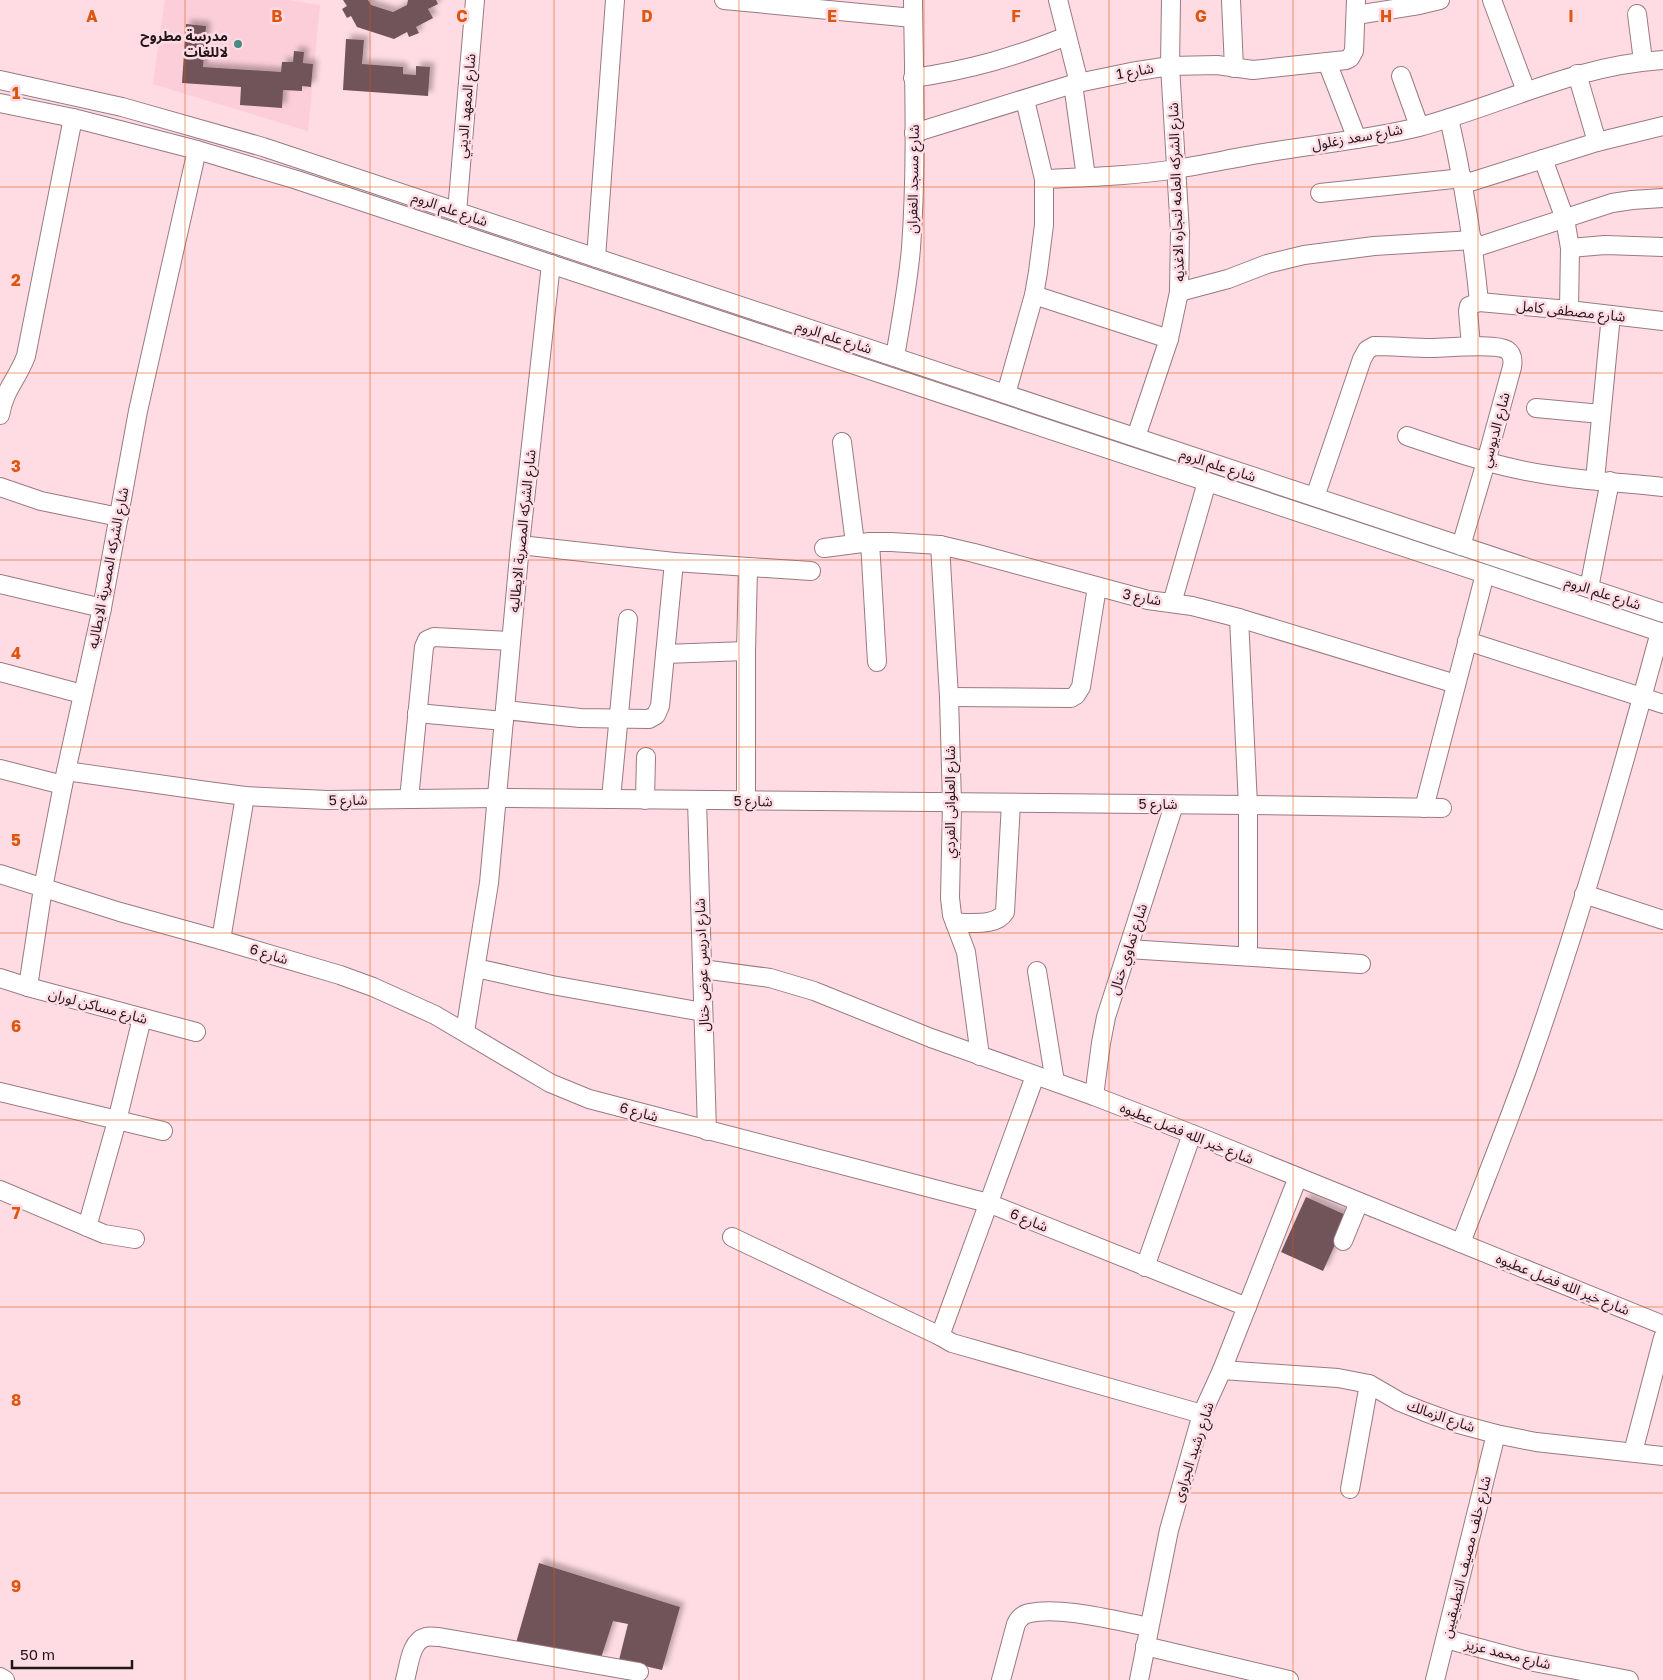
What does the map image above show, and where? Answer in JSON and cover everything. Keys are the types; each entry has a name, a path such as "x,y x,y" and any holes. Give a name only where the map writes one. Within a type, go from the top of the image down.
{"street":[{"name":"شارع المعهد الديني","path":"457,212 475,0"},
{"path":"596,258 614,0"},
{"path":"724,0 913,18"},
{"name":"شارع مسجد الغفران","path":"895,357 911,250 914,134 913,0"},
{"path":"1058,0 1076,83 1086,177"},
{"name":"شارع الشركه العامه لتجاره الاغذيه","path":"1136,437 1169,339 1179,292 1180,252 1177,169 1170,66 1171,0"},
{"path":"1231,0 1234,68"},
{"path":"1356,8 1419,5 1440,0"},
{"path":"1492,0 1526,91"},
{"name":"شارع 1","path":"914,134 1076,83 1123,73 1170,66 1217,65 1253,70 1346,60 1352,54 1355,46 1356,8"},
{"path":"1637,14 1643,61"},
{"path":"914,78 991,63 1067,36"},
{"name":"شارع سعد زغلول","path":"1044,178 1086,177 1177,169 1265,152 1357,139 1449,118 1577,74 1610,66 1663,60"},
{"path":"1327,62 1357,139"},
{"path":"1577,74 1597,142"},
{"path":"1402,76 1419,126"},
{"name":"شارع علم الروم","path":"0,80 122,107 216,133 309,162 1663,613"},
{"path":"1014,418 1013,397 1042,249 1045,202 1044,178 1025,100"},
{"name":"شارع علم الروم","path":"0,104 73,118 197,150 296,180 1662,632"},
{"path":"0,415 2,401 21,369 26,356 73,118"},
{"path":"1315,497 1362,359 1367,350 1374,346 1434,348 1471,346 1469,306 1480,302 1463,181 1449,118"},
{"path":"1320,193 1463,181 1597,142 1663,126"},
{"name":"شارع الشركه المصرية الايطاليه","path":"28,987 64,778 102,608 145,376 197,150"},
{"path":"1543,159 1565,219 1570,248 1569,310"},
{"path":"1179,292 1228,279 1267,264 1304,254 1365,247 1473,244 1565,219 1612,203 1663,198"},
{"path":"1570,248 1606,245 1663,247"},
{"name":"شارع الشركه المصرية الايطاليه","path":"465,1032 489,883 520,545 551,264"},
{"path":"1034,295 1169,339"},
{"name":"شارع مصطفى كامل","path":"1480,302 1663,321"},
{"path":"1589,588 1603,481 1601,414 1611,315"},
{"name":"شارع الديوسي","path":"1461,546 1513,361 1511,354 1506,350 1471,346"},
{"path":"1536,408 1601,414"},
{"path":"1407,436 1486,462 1558,476 1663,487"},
{"path":"842,442 863,543 877,662"},
{"path":"1172,603 1207,482"},
{"path":"0,487 42,501 119,517"},
{"name":"شارع 3","path":"824,548 863,543 916,542 974,553 1148,600 1192,606 1239,618 1456,684"},
{"path":"520,545 674,562 811,571"},
{"name":"شارع العلوانى الفردي","path":"940,546 949,697 952,803 950,898 955,923 966,952 980,1056"},
{"path":"417,713 618,720 649,719 656,715 660,706 674,562"},
{"path":"746,801 748,568"},
{"path":"1424,808 1485,574"},
{"path":"1558,598 1565,580"},
{"path":"0,584 102,608"},
{"path":"949,697 1071,698 1076,695 1081,687 1097,587"},
{"path":"1239,618 1248,805 1248,956"},
{"path":"611,799 628,620"},
{"path":"1461,1243 1530,1061 1584,894 1662,632"},
{"path":"409,798 424,647 427,640 434,637 511,642"},
{"path":"1467,641 1663,704"},
{"path":"665,654 746,651"},
{"path":"0,672 82,694"},
{"path":"645,800 646,757"},
{"name":"شارع 5","path":"0,769 64,778 245,796 327,800 497,798 1442,808"},
{"path":"221,940 245,796"},
{"name":"شارع ادريس عوض ختال","path":"697,800 707,1131"},
{"path":"955,923 994,921 1005,912 1011,803"},
{"name":"شارع تماوي ختال","path":"1094,1096 1099,1052 1106,1017 1174,805"},
{"path":"0,874 44,888"},
{"name":"شارع 6","path":"44,888 120,912 340,975 373,987 405,1000 465,1032 532,1073 569,1092 589,1099 988,1203 1247,1308"},
{"path":"1584,894 1663,920"},
{"path":"1128,949 1361,964"},
{"path":"476,968 561,987 703,1012"},
{"name":"شارع خير الله فضل عطيوه","path":"702,969 770,978 814,991 980,1056 1094,1096 1192,1134 1663,1325"},
{"path":"1037,971 1055,1082"},
{"name":"شارع مساكن لوران","path":"1,981 196,1032"},
{"path":"87,1227 117,1121 142,1018"},
{"path":"940,1336 1035,1076"},
{"path":"0,1092 163,1131"},
{"path":"1145,1267 1192,1134"},
{"name":"شارع رشيد الجراوى","path":"1138,1680 1169,1530 1202,1414 1222,1370 1298,1177"},
{"path":"0,1190 104,1234 135,1239"},
{"path":"1343,1241 1359,1202"},
{"path":"732,1237 952,1343 1202,1414"},
{"path":"1633,1452 1663,1338"},
{"name":"شارع الزمالك","path":"1222,1370 1320,1376 1369,1384 1400,1402 1455,1424 1536,1442 1663,1456"},
{"path":"1350,1489 1369,1384"},
{"name":"شارع خلف مصيف التطبيقيين","path":"1435,1680 1496,1434"},
{"path":"1001,1680 1016,1624 1020,1617 1029,1613 1056,1610 1149,1626"},
{"path":"405,1680 414,1648 419,1641 426,1637 439,1637 638,1672"},
{"name":"شارع محمد عزيز","path":"1446,1639 1524,1660 1630,1680"},
{"path":"1145,1646 1289,1680"},
{"path":"0,1677 5,1680"}],"shaded area":[{"name":"مدرسة مطروح لاللغات","path":"165,0 289,0 320,5 308,131 153,84"}],"building":[{"path":"343,0 368,0 371,5 393,12 407,5 408,0 436,0 438,4 428,9 433,18 416,27 419,33 409,37 407,32 394,39 357,27 351,16 347,18 342,9 347,6"},
{"path":"186,24 206,26 203,67 281,72 282,62 293,62 294,51 304,52 303,63 313,64 311,87 302,86 302,91 283,90 282,108 240,105 241,87 182,83"},
{"path":"346,39 364,40 362,64 403,67 403,74 416,75 416,66 430,67 428,96 343,90"},
{"path":"1306,1197 1348,1216 1323,1271 1281,1252"},
{"path":"539,1563 680,1607 662,1670 619,1660 628,1624 613,1621 601,1658 516,1643"}],"place":[{"name":"مدرسة مطروح لاللغات","path":"238,44"}]}
